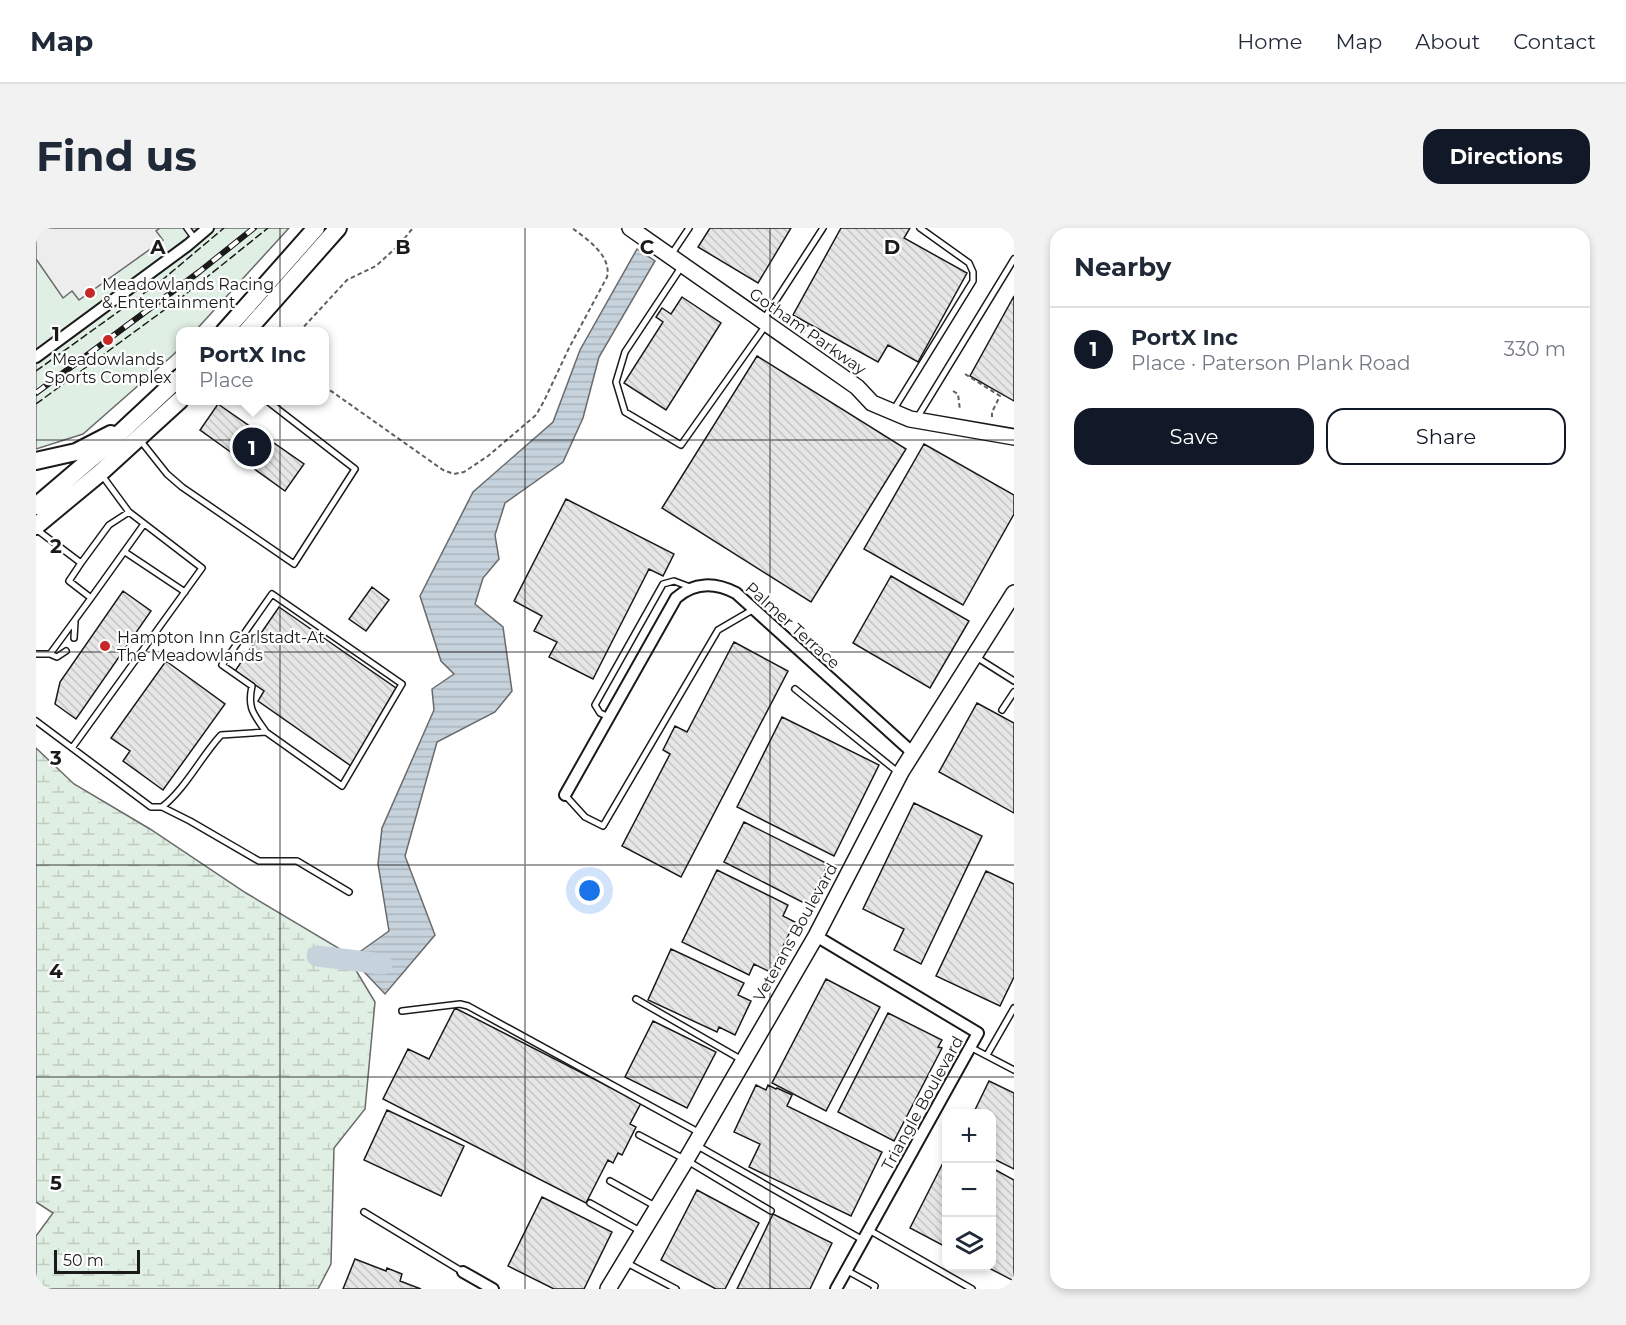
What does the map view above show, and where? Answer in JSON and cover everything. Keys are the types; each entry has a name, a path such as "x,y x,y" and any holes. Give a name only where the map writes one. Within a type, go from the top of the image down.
{"main road":[{"path":"228,327 316,228"},
{"path":"250,327 338,228"},
{"path":"36,506 137,419 176,381"},
{"path":"36,527 139,439 176,404"},
{"path":"36,461 76,452 137,419"}],"street":[{"path":"36,357 208,228"},
{"name":"Gotham Parkway","path":"630,228 857,387 872,403 892,413 916,420 1014,437"},
{"name":"Palmer Terrace","path":"691,588 708,585 725,587 736,593 914,753"},
{"path":"565,795 676,598 691,588"},
{"name":"Veterans Boulevard","path":"608,1289 816,936 900,774 974,656 1013,599"},
{"name":"Triangle Boulevard","path":"816,936 978,1033 836,1289"},
{"path":"463,1272 493,1289"}],"lane":[{"path":"187,228 195,239"},
{"path":"670,256 689,228"},
{"path":"683,265 625,352 616,382 626,412 681,445 765,322 823,228"},
{"path":"892,413 973,281 973,272 969,263 920,228"},
{"path":"916,420 1014,259"},
{"path":"139,439 167,474 182,487 294,564 355,469 272,405"},
{"path":"72,748 202,568 129,512 100,473"},
{"path":"91,598 69,581 109,525 129,512"},
{"path":"50,654 144,524"},
{"path":"36,527 81,563"},
{"path":"125,552 185,592"},
{"path":"609,717 600,713 595,705 663,584 674,581 691,588"},
{"path":"162,807 172,799 204,754 221,735 266,732 342,786 402,684 272,594 222,665 252,686 250,708 266,732"},
{"path":"565,795 585,817 603,826 718,630 754,609"},
{"path":"74,638 75,622"},
{"path":"36,654 50,654 57,657 66,651"},
{"path":"974,656 1014,681"},
{"path":"795,689 900,774"},
{"path":"1002,710 1014,692"},
{"path":"36,721 151,807 162,807 259,861 297,861 349,892"},
{"path":"636,999 743,1061"},
{"path":"402,1011 460,1004 468,1006 698,1139 863,1240"},
{"path":"987,1056 1014,1008"},
{"path":"970,1047 1014,1070"},
{"path":"639,1135 771,1210"},
{"path":"610,1181 657,1207"},
{"path":"590,1203 642,1232"},
{"path":"364,1212 463,1272"},
{"path":"869,1230 972,1289"},
{"path":"624,1261 676,1289"},
{"path":"846,1270 875,1286 874,1289"}],"path":[{"path":"304,327 347,280 376,266 398,246 413,228"},
{"path":"329,390 443,470 454,474 468,469 488,456 536,415 607,277 608,266 600,253 572,228"},
{"path":"803,333 809,324"},
{"path":"965,374 1000,396 992,417"},
{"path":"953,391 958,394 960,410"}],"green space":[{"name":"Meadowlands Sports Complex","path":"36,228 289,228 199,327 176,327 176,352 83,434 36,449"},
{"path":"36,748 74,784 150,829 246,893 345,952 375,1002 365,1109 334,1148 331,1264 318,1289 36,1289 36,1236 53,1213 36,1202"}],"shaded area":[{"path":"36,228 160,228 156,231 163,240 79,300 72,291 63,298 36,259"},
{"path":"637,249 655,261 599,357 583,418 563,462 505,503 495,535 499,559 483,578 475,604 503,627 512,691 495,712 437,742 405,856 435,935 385,994 351,958 389,931 378,864 382,828 434,710 432,689 454,674 441,661 420,596 473,492 553,422 580,350"}],"building":[{"path":"710,228 791,228 758,283 698,247"},
{"path":"841,228 910,228 904,238 967,273 918,362 888,345 878,362 793,315"},
{"path":"1014,296 1014,401 970,376"},
{"path":"682,297 721,323 666,410 624,383 663,322 656,317 662,308 671,314"},
{"path":"757,356 906,449 811,602 662,508"},
{"path":"219,405 304,464 285,491 200,430"},
{"path":"924,444 1014,495 1014,514 963,605 864,549"},
{"path":"566,499 674,554 663,576 649,569 593,679 549,657 557,642 534,631 542,616 514,601"},
{"path":"891,576 969,621 930,688 853,643"},
{"path":"372,587 389,600 366,631 349,619"},
{"name":"Hampton Inn Carlstadt-At The Meadowlands","path":"123,591 151,611 76,719 55,704 60,682"},
{"path":"279,607 396,688 351,766 258,701 264,691 235,671"},
{"path":"734,642 788,671 681,877 622,846 670,754 663,750 675,726 687,732"},
{"path":"166,661 225,704 163,790 123,761 130,751 111,738"},
{"path":"977,703 1014,723 1014,813 939,772"},
{"path":"782,717 879,765 834,856 737,807"},
{"path":"914,803 982,836 921,964 894,950 904,929 863,909"},
{"path":"744,822 828,864 808,905 724,862"},
{"path":"717,870 788,905 783,916 795,922 770,972 754,964 749,975 682,942"},
{"path":"986,871 1014,884 1014,977 1000,1006 936,976"},
{"path":"671,949 744,983 738,995 751,1001 735,1035 719,1027 717,1032 648,1000"},
{"path":"826,979 880,1007 826,1111 772,1083"},
{"path":"455,1008 641,1103 630,1124 636,1127 622,1155 618,1153 613,1163 608,1160 586,1203 383,1099 408,1049 429,1059"},
{"path":"888,1013 942,1040 938,1047 942,1048 894,1141 838,1112"},
{"path":"653,1021 716,1052 687,1108 625,1077"},
{"path":"989,1081 1014,1093 1014,1169 996,1160 996,1109 975,1109"},
{"path":"756,1085 766,1090 768,1085 792,1095 787,1106 882,1152 851,1216 749,1167 760,1144 734,1132"},
{"path":"387,1110 464,1146 441,1196 364,1160"},
{"path":"942,1165 942,1245 910,1228"},
{"path":"996,1170 1014,1180 1014,1281 995,1271"},
{"path":"697,1190 759,1223 725,1289 716,1289 661,1260"},
{"path":"542,1197 612,1232 584,1289 554,1289 508,1266"},
{"path":"773,1214 832,1243 810,1289 737,1289"},
{"path":"355,1259 386,1271 387,1268 402,1274 400,1281 421,1289 343,1289"}],"waterway":[{"path":"317,956 382,964"}],"railway":[{"path":"36,393 199,272 254,228"}],"fence":[{"path":"36,371 161,281 224,228"},
{"path":"36,404 182,297 268,228"}],"place":[{"name":"Meadowlands Racing & Entertainment","path":"90,293"},
{"name":"Meadowlands Sports Complex","path":"108,340"},
{"name":"PortX Inc","path":"252,447"},
{"name":"Hampton Inn Carlstadt-At The Meadowlands","path":"105,646"}]}
